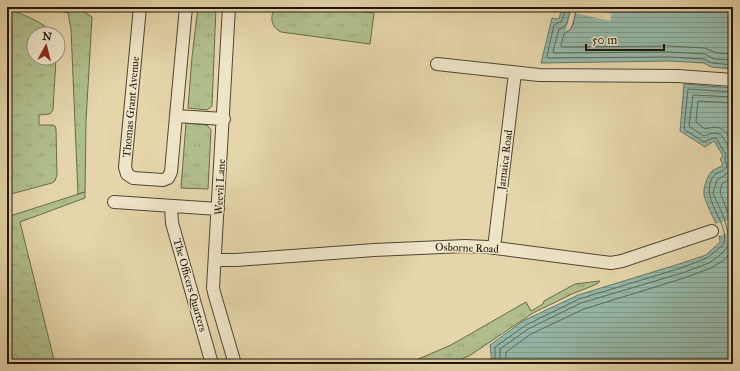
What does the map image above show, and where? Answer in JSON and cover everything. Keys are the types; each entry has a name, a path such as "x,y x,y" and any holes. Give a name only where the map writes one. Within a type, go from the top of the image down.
{"street":[{"name":"Thomas Grant Avenue","path":"140,7 125,168 127,174 133,178 164,180 168,178 171,172 176,116"},
{"path":"186,7 176,116 224,119"},
{"name":"Weevil Lane","path":"229,7 224,119 213,288 235,364"},
{"path":"437,64 538,75 678,76 733,80"},
{"name":"Jamaica Road","path":"494,248 515,73"},
{"path":"114,202 218,209"},
{"name":"The Officers Quarters","path":"171,206 172,223 212,364"},
{"name":"Osborne Road","path":"215,260 240,260 442,246 470,246 611,263 622,261 712,231"}],"green space":[{"path":"49,7 77,7 92,17 86,121 85,192 78,194 71,29 68,13"},
{"path":"198,7 216,7 212,106 207,110 188,108"},
{"path":"276,7 324,7 374,13 370,44 281,32 275,27 272,21 272,14"},
{"path":"7,8 45,26 26,26 26,66 56,66 53,110 50,114 39,115 39,125 55,126 57,175 55,181 52,183 7,195"},
{"path":"186,123 207,125 211,130 208,189 181,188"},
{"path":"85,192 85,198 20,222 55,364 7,364 7,217"},
{"path":"600,281 597,284 572,294 533,313 469,356 449,364 407,364 451,345 526,302 531,311 543,304 544,301 575,284"}],"water":[{"path":"562,7 733,7 733,69 711,67 704,63 669,61 541,63 552,18 559,19"},
{"path":"684,84 733,88 733,364 492,364 490,345 523,321 578,295 706,255 720,242 716,224 704,195 704,189 710,173 723,165 720,159 723,156 714,141 705,147 680,131"}],"pier":[{"path":"572,7 584,7 612,14 610,21 575,13 570,31 566,30"},
{"path":"733,219 733,231 718,236 714,224"}]}
